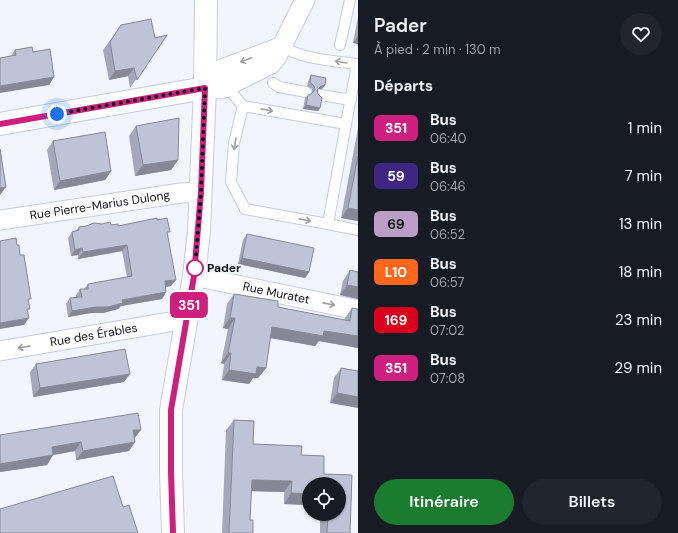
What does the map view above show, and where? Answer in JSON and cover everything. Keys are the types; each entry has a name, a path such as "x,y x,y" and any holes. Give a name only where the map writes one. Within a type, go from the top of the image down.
{"street":[{"path":"173,533 171,410 194,276 201,192 213,89 206,0"},
{"path":"213,89 222,69 283,46 305,0"},
{"path":"0,124 213,89"},
{"name":"Rue Pierre-Marius Dulong","path":"0,220 181,192 201,192"},
{"name":"Rue Muratet","path":"194,276 358,310"},
{"name":"Rue des Érables","path":"0,351 187,319"}],"lane":[{"path":"340,45 350,0"},
{"path":"283,46 289,51 300,55 358,64 328,224"},
{"path":"273,83 279,87 306,92"},
{"path":"213,89 232,93 243,106 346,124"},
{"path":"321,95 351,100"},
{"path":"243,106 234,143 231,182 245,209 358,230"}],"building":[{"path":"151,19 155,38 167,35 137,80 134,68 115,71 110,42 121,25"},
{"path":"32,47 33,52 50,49 54,77 0,86 0,58 16,55 15,50"},
{"path":"311,75 326,78 325,85 321,86 317,90 318,94 322,98 320,108 306,105 308,95 315,90 314,86 310,82"},
{"path":"179,118 178,160 143,165 136,126"},
{"path":"105,132 111,171 60,181 53,141"},
{"path":"0,149 6,187 0,188"},
{"path":"358,156 358,210 348,208"},
{"path":"157,218 157,220 167,218 170,232 167,232 176,280 165,281 166,292 122,300 123,303 108,307 96,307 72,311 70,298 82,297 80,289 88,289 88,284 132,276 127,245 83,252 82,248 75,250 72,232 79,230 79,227 94,223 102,224 110,222 111,225 118,224 118,226"},
{"path":"247,234 314,248 309,272 242,258"},
{"path":"16,238 17,245 19,245 20,255 24,255 31,299 28,299 30,309 27,309 29,318 0,323 0,241"},
{"path":"350,270 358,272 358,287 347,285"},
{"path":"234,294 278,301 278,307 350,321 352,308 358,309 358,336 324,331 323,336 272,327 266,368 257,367 256,374 229,370 231,353 228,353 235,318 230,318"},
{"path":"125,349 130,374 40,388 36,364"},
{"path":"341,368 358,371 358,397 337,393"},
{"path":"138,413 141,430 133,430 135,442 83,451 81,442 52,447 53,455 0,464 0,435"},
{"path":"234,420 254,421 253,444 302,446 301,455 324,456 324,474 352,475 350,533 327,533 328,521 346,521 346,477 302,477 302,494 291,493 292,481 252,480 250,520 253,520 253,533 229,533"},
{"path":"113,476 123,507 129,505 138,533 0,533 0,509"}],"bus line":[{"name":"351","path":"0,124 205,88 201,192 194,276 171,410 173,533"}],"place":[{"name":"Pader","path":"195,268"}],"route":[{"path":"57,114 205,88 201,192 195,268"}]}
